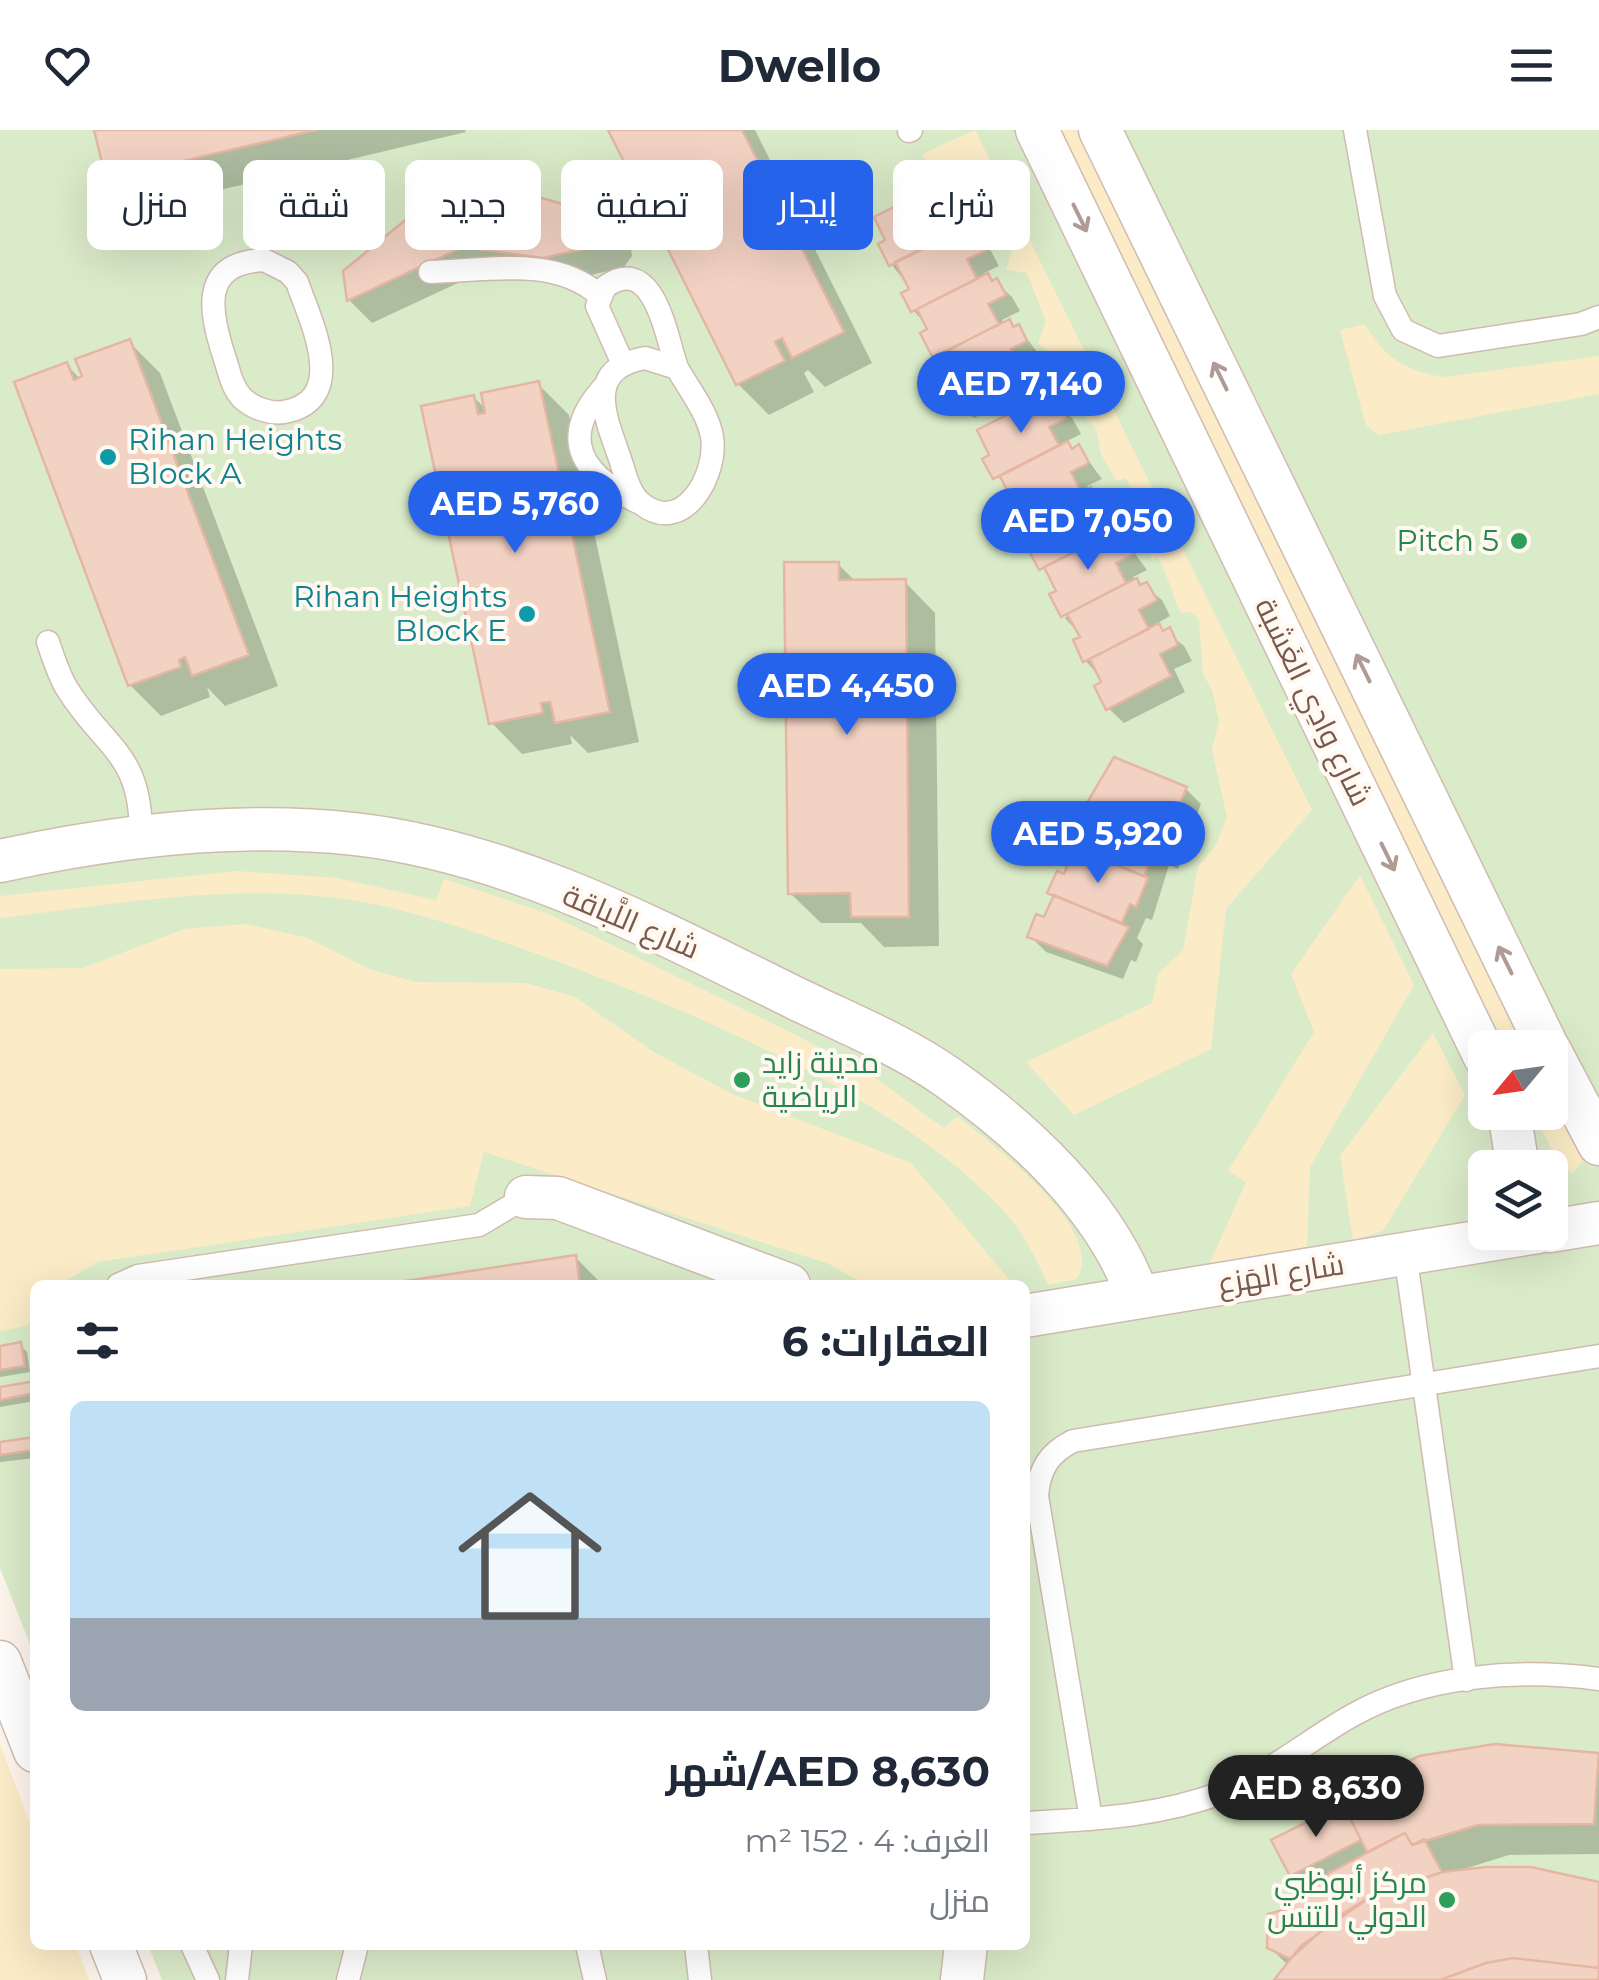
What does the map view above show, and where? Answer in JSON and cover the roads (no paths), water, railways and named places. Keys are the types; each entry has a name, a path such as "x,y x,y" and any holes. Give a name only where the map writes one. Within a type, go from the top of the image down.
{"street":[{"name":"شارع وادِي الغَشبة","path":"1037,130 1471,1030"},
{"name":"شارع وادِي الغَشبة","path":"1100,130 1540,1030"},
{"name":"شارع اللَّباقة","path":"0,860 141,839 284,830 382,838 496,867 665,934 895,1047 988,1108 1094,1215 1121,1256 1138,1297"},
{"name":"شارع وادِي الغَشبة","path":"1568,1085 1599,1144"},
{"path":"526,1197 558,1198 775,1280"},
{"path":"1568,1228 1599,1223"},
{"name":"شارع الهَزع","path":"1030,1315 1468,1242"},
{"path":"0,1662 30,1738"},
{"path":"114,1950 125,1980"},
{"path":"962,1980 965,1950"}],"lane":[{"path":"1356,130 1385,296 1403,330 1438,346 1581,324 1599,317"},
{"path":"264,260 276,264 297,282 320,347 323,372 311,397 285,412 254,407 233,385 213,322 212,295 218,283 238,265 264,260"},
{"path":"430,272 549,269 577,278 600,295"},
{"path":"623,364 599,316 600,295 614,280 635,279 652,291 677,368 710,426 712,464 702,487 685,507 663,512 607,488 587,465 582,451 581,421 586,407 623,364 656,358 677,368"},
{"path":"604,388 602,405 632,492 640,502"},
{"path":"48,642 64,684 121,752 134,777 141,808 141,839"},
{"path":"129,1280 478,1224 526,1197"},
{"path":"1406,1253 1466,1680"},
{"path":"1090,1819 1037,1496 1042,1470 1050,1458 1073,1441 1599,1356"},
{"path":"1030,1823 1144,1815 1225,1791 1280,1763 1358,1712 1416,1691 1466,1680 1545,1674 1599,1679"},
{"path":"194,1950 208,1980"},
{"path":"237,1980 240,1950"},
{"path":"348,1980 356,1950"},
{"path":"589,1950 595,1980"},
{"path":"697,1950 700,1980"}],"place":[{"name":"Rihan Heights Block A","path":"108,457"},
{"name":"Pitch 5","path":"1519,541"},
{"name":"Rihan Heights Block E","path":"527,614"},
{"name":"مدينة زايد الرياضية","path":"742,1080"},
{"name":"مركز أبوظبي الدولي للتنس","path":"1447,1900"}]}
